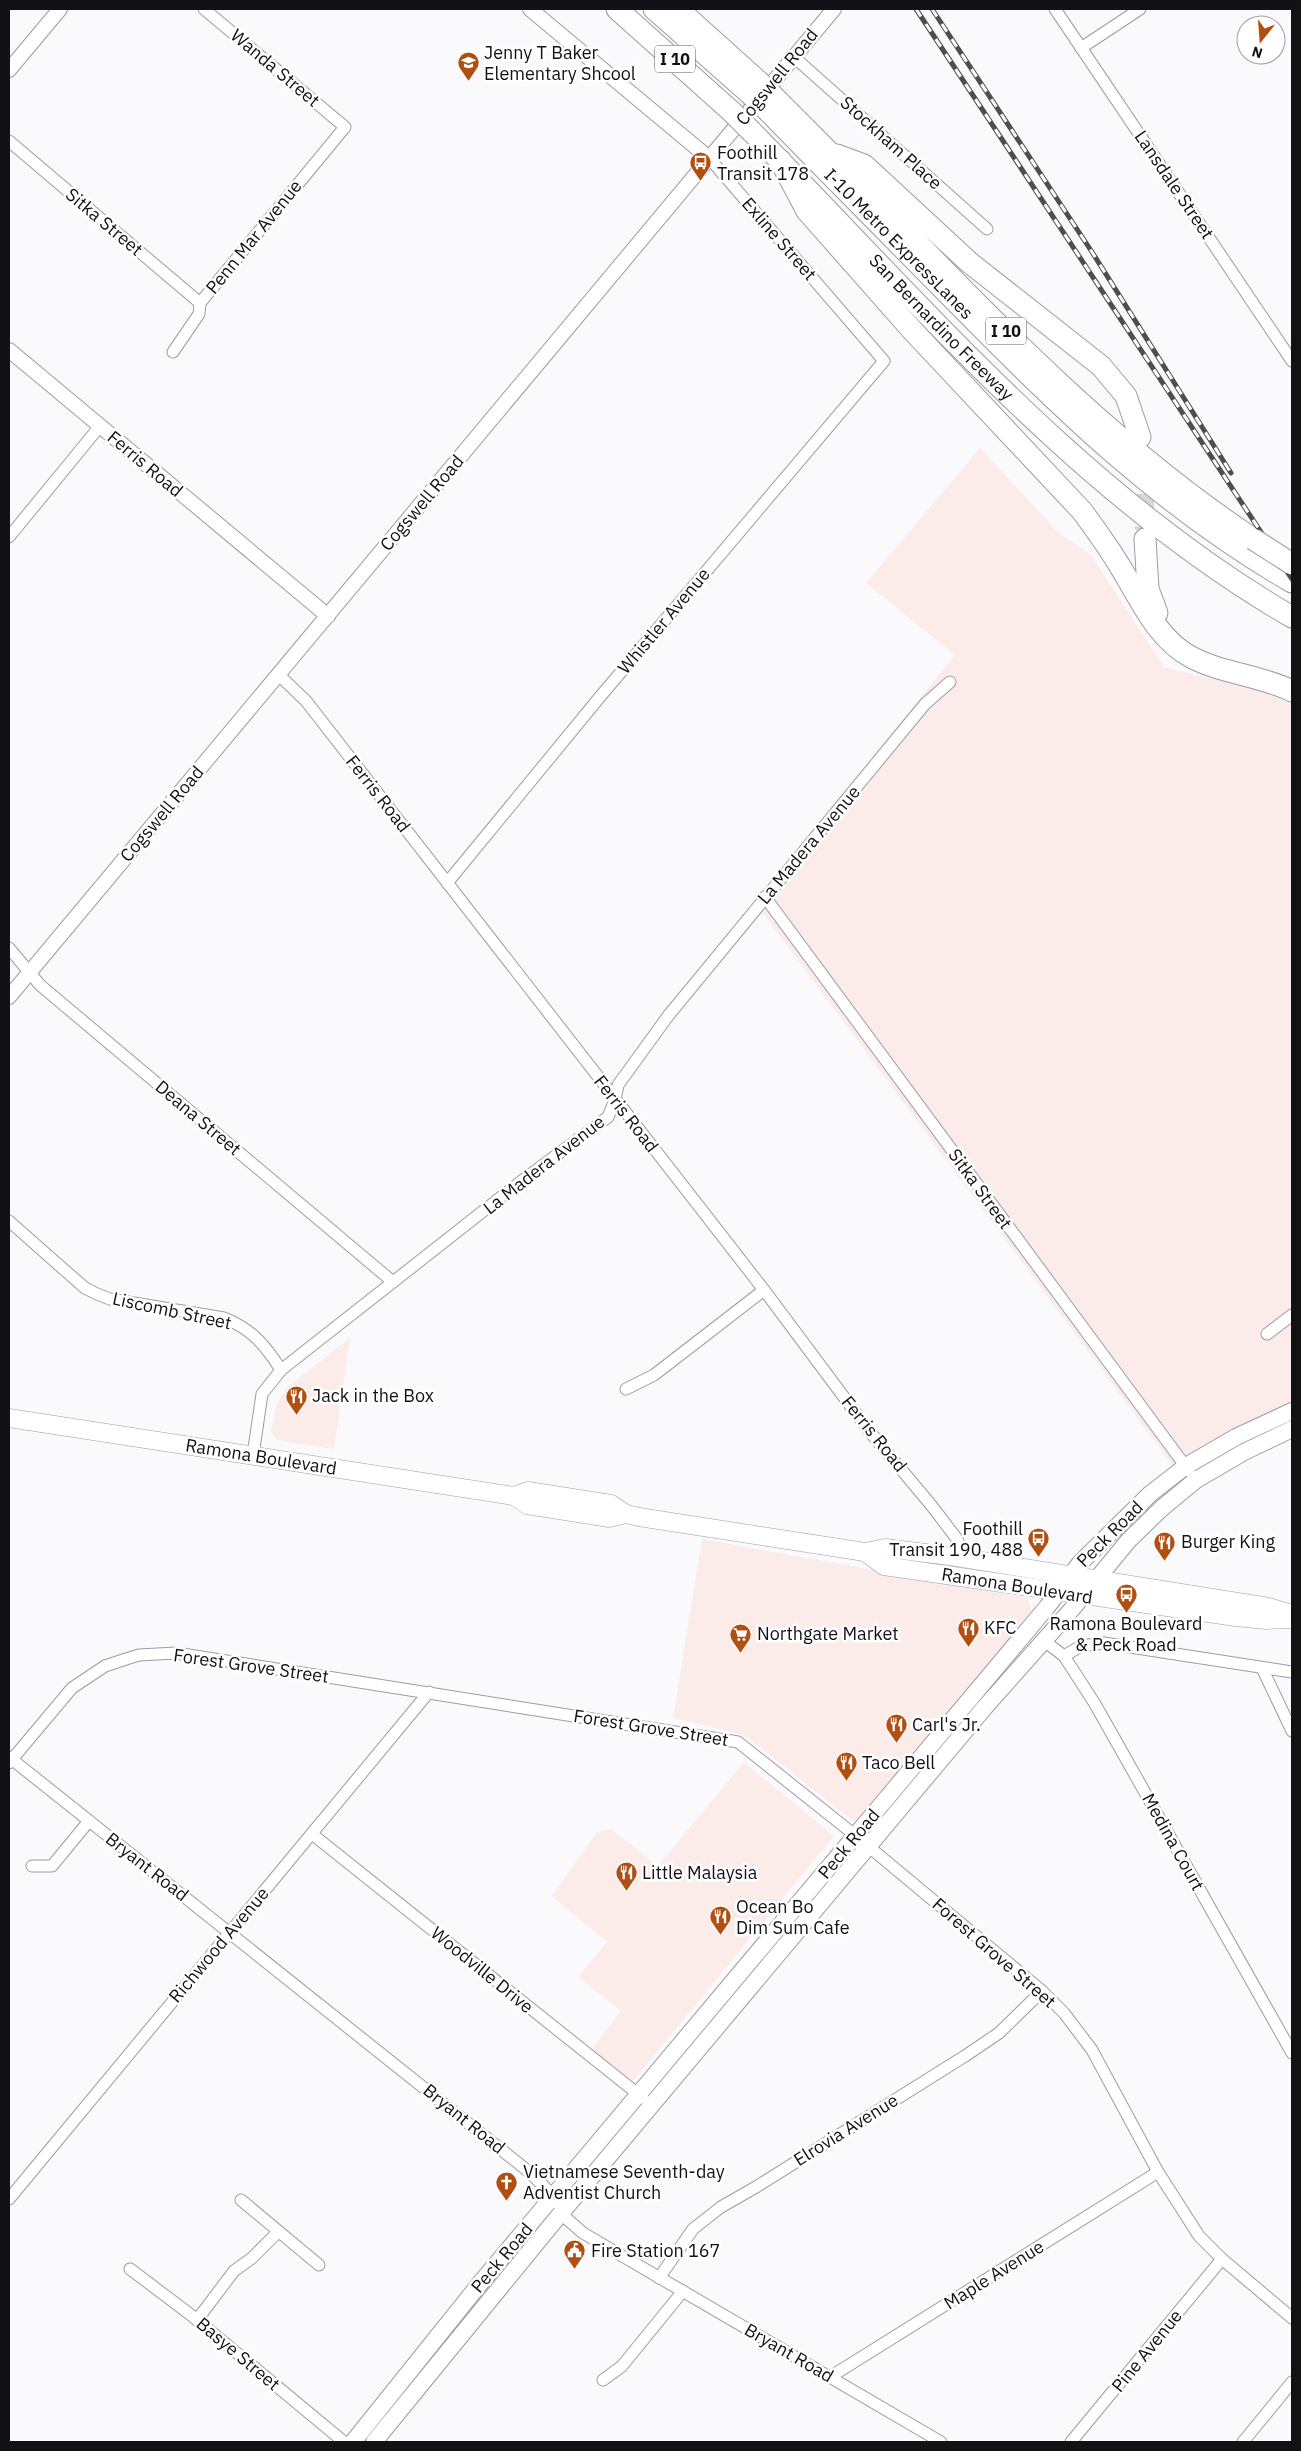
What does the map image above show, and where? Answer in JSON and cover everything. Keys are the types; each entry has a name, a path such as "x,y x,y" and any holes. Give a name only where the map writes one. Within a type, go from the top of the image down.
{"highway":[{"name":"San Bernardino Freeway","path":"617,9 732,112 1036,422 1108,486 1199,557 1291,606"},
{"path":"654,9 754,87"},
{"name":"I 10","path":"678,9 774,107 831,154 1080,404 1252,548 1292,564"},
{"name":"I-10 Metro ExpressLanes","path":"774,107 1074,420 1177,505 1252,548 1292,582"},
{"path":"831,154 864,165 970,263 1101,366 1126,396 1140,437"},
{"path":"780,160 807,211 912,330 1082,511 1103,538 1141,604 1169,640 1189,656 1202,662 1275,683 1292,691"},
{"path":"1145,539 1146,572 1152,603 1159,616 1180,640 1206,655 1292,678"}],"main road":[{"name":"Peck Road","path":"353,2442 554,2196 1059,1592 1070,1575 1114,1527 1150,1494 1186,1466 1236,1437 1292,1411"},
{"name":"Ramona Boulevard","path":"9,1418 514,1496 527,1505 609,1518 626,1514 865,1552 885,1548 965,1558 1269,1607 1292,1614"},
{"name":"Peck Road","path":"374,2442 563,2211 976,1718 1129,1540 1162,1508 1196,1480 1244,1452 1292,1429"},
{"name":"Ramona Boulevard","path":"865,1552 884,1566 1236,1617 1266,1620 1292,1619"},
{"path":"963,1706 976,1718"},
{"path":"738,1976 752,1987"}],"street":[{"path":"9,70 60,9"},
{"name":"Wanda Street","path":"204,9 345,127"},
{"name":"Exline Street","path":"530,9 710,159 884,361"},
{"name":"Cogswell Road","path":"9,997 834,9"},
{"name":"Lansdale Street","path":"1055,9 1292,361"},
{"path":"1081,48 1140,9"},
{"name":"Stockham Place","path":"794,57 987,229"},
{"name":"Penn Mar Avenue","path":"173,352 200,314 200,303 345,127"},
{"name":"Sitka Street","path":"9,141 200,303"},
{"name":"Ferris Road","path":"9,350 328,616"},
{"name":"Whistler Avenue","path":"447,883 598,698 884,361"},
{"path":"9,537 100,426"},
{"name":"Ferris Road","path":"279,675 306,701 764,1290 870,1432 952,1532 965,1558"},
{"name":"La Madera Avenue","path":"253,1455 262,1394 282,1370 608,1117 615,1100 618,1085 662,1024 926,704 950,682"},
{"name":"Sitka Street","path":"765,897 1196,1480"},
{"name":"Deana Street","path":"9,948 40,984 393,1282"},
{"name":"Liscomb Street","path":"9,1221 86,1288 110,1299 224,1318 240,1324 265,1345 282,1370"},
{"path":"626,1389 654,1375 764,1290"},
{"path":"1267,1334 1292,1315"},
{"name":"Medina Court","path":"1043,1640 1064,1656 1100,1712 1292,2053"},
{"path":"1064,1656 1081,1646 1104,1643 1292,1672"},
{"name":"Forest Grove Street","path":"10,1760 72,1688 105,1666 139,1654 176,1653 738,1742 869,1846 1042,1991 1064,2013 1092,2050 1158,2172 1199,2236 1222,2259 1292,2318"},
{"path":"1262,1668 1292,1731"},
{"name":"Richwood Avenue","path":"9,2199 429,1692"},
{"name":"Bryant Road","path":"10,1760 523,2167 554,2196 567,2219 583,2233 941,2442"},
{"path":"32,1866 52,1866 89,1821"},
{"name":"Woodville Drive","path":"312,1834 652,2106"},
{"name":"Elrovia Avenue","path":"659,2278 694,2229 721,2207 965,2056 999,2032 1042,1991"},
{"name":"Maple Avenue","path":"830,2377 1158,2172"},
{"path":"241,2200 319,2265"},
{"path":"197,2320 234,2271 252,2258 278,2232"},
{"name":"Pine Avenue","path":"1071,2442 1222,2259"},
{"name":"Basye Street","path":"130,2269 197,2320 344,2442"},
{"path":"603,2380 622,2366 683,2291"},
{"path":"1243,2442 1292,2382"}],"shaded area":[{"path":"980,448 1059,533 1091,555 1164,667 1283,696 1292,703 1292,1407 1174,1467 754,901 955,655 866,583"},
{"path":"350,1338 334,1449 277,1440 271,1432 276,1406 285,1389"},
{"path":"702,1539 1024,1597 1028,1600 1031,1608 1030,1613 855,1822 744,1735 673,1718"},
{"path":"744,1762 834,1836 633,2081 591,2050 621,2011 578,1977 607,1942 552,1896 597,1832 611,1829 658,1866"}],"tunnel":[{"path":"1141,462 1145,529"}],"railway":[{"path":"916,9 1292,579"},
{"path":"932,9 1092,252 1231,473"}],"place":[{"name":"Jenny T Baker Elementary Shcool","path":"468,82"},
{"name":"Foothill Transit 178","path":"701,182"},
{"name":"Jack in the Box","path":"296,1415"},
{"name":"Foothill Transit 190, 488","path":"1039,1558"},
{"name":"Burger King","path":"1165,1561"},
{"name":"Ramona Boulevard & Peck Road","path":"1126,1613"},
{"name":"KFC","path":"968,1647"},
{"name":"Northgate Market","path":"741,1653"},
{"name":"Carl's Jr.","path":"896,1744"},
{"name":"Taco Bell","path":"846,1782"},
{"name":"Little Malaysia","path":"626,1892"},
{"name":"Ocean Bo Dim Sum Cafe","path":"720,1936"},
{"name":"Vietnamese Seventh-day Adventist Church","path":"507,2201"},
{"name":"Fire Station 167","path":"575,2270"}]}
